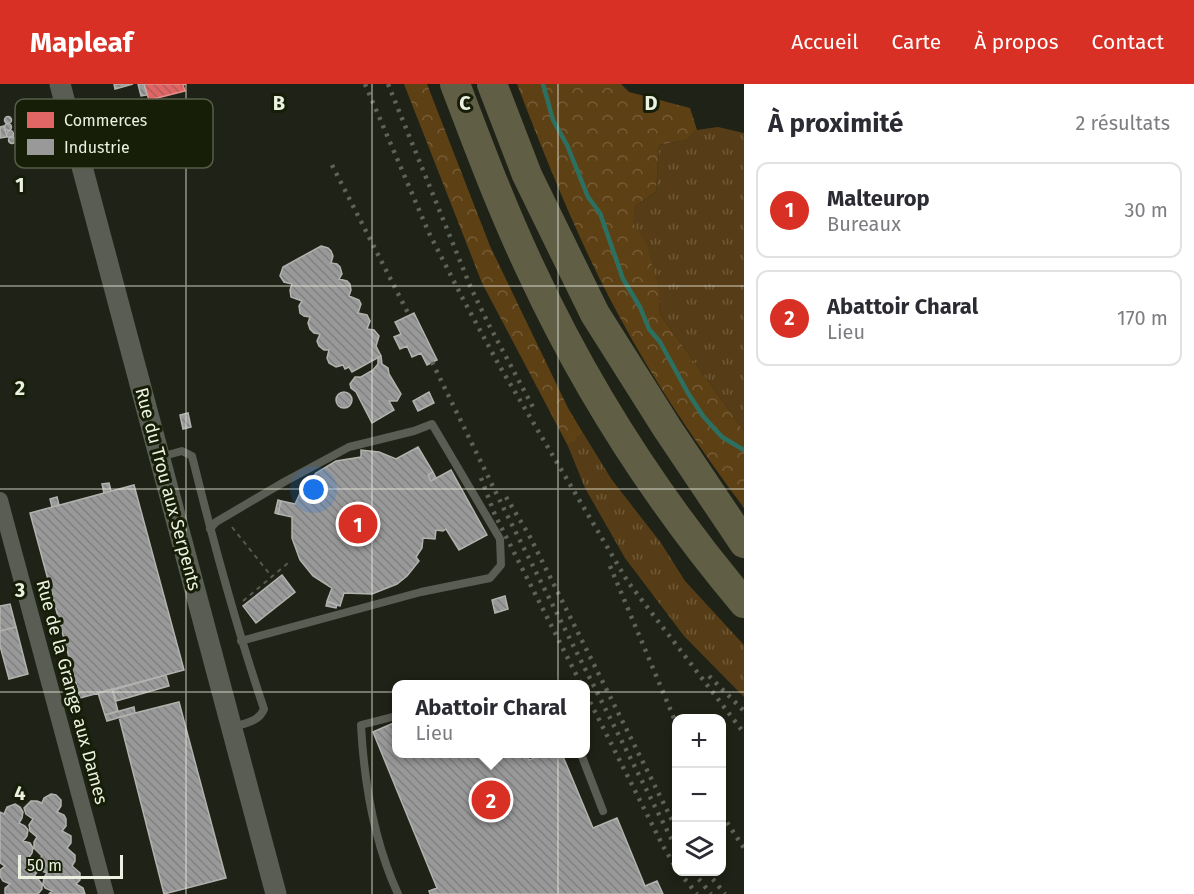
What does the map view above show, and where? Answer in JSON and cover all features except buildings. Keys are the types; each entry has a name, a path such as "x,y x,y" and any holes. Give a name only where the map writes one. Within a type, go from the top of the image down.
{"highway":[{"path":"455,84 505,213 532,272 604,408 678,519 744,603"},
{"path":"492,84 527,175 595,314 667,428 744,543"}],"street":[{"name":"Rue du Trou aux Serpents","path":"60,84 64,99"},
{"name":"Rue du Trou aux Serpents","path":"82,168 276,894"},
{"name":"Rue de la Grange aux Dames","path":"0,500 106,894"}],"lane":[{"path":"210,529 225,517 284,482 350,447 414,431 432,424 500,539 501,565 490,578 421,592 241,641"},
{"path":"159,457 183,451 192,456 241,641 264,709 254,721 231,728"},
{"path":"392,717 361,725 368,793 386,869 398,894"},
{"path":"583,758 603,811"}],"path":[{"path":"225,517 272,577"},
{"path":"231,604 246,600 288,563"}],"green space":[{"path":"404,84 427,84 490,246 568,408 583,433 568,446 482,283"},
{"path":"517,84 621,84 629,92 690,108 697,130 687,140 659,145 656,192 635,206 633,223 646,243 660,294 659,313 744,431 744,508 677,413 646,364 603,286 576,229"},
{"path":"718,127 744,133 744,431 659,313 660,294 632,223 635,206 656,192 659,145 687,140 697,130"},
{"path":"583,433 612,480 661,543 685,581 744,645 744,697 684,636 625,558 585,488 568,446"}],"waterway":[{"path":"543,84 553,120 567,145 588,197 600,213 623,279 640,307 649,329 660,342 703,416 722,437 744,450"}],"railway":[{"path":"365,84 429,233 499,365 628,582 744,733"},
{"path":"388,84 471,288 534,409"},
{"path":"332,165 409,315"},
{"path":"432,362 672,840"},
{"path":"481,478 495,515 579,680"},
{"path":"506,497 529,535 673,822"},
{"path":"610,566 672,714"},
{"path":"709,676 744,711"},
{"path":"590,702 672,861"},
{"path":"726,821 744,848"},
{"path":"682,876 697,894"},
{"path":"696,876 711,894"},
{"path":"710,876 725,894"}],"place":[{"name":"Malteurop","path":"358,524"},
{"name":"Abattoir Charal","path":"491,800"}]}
